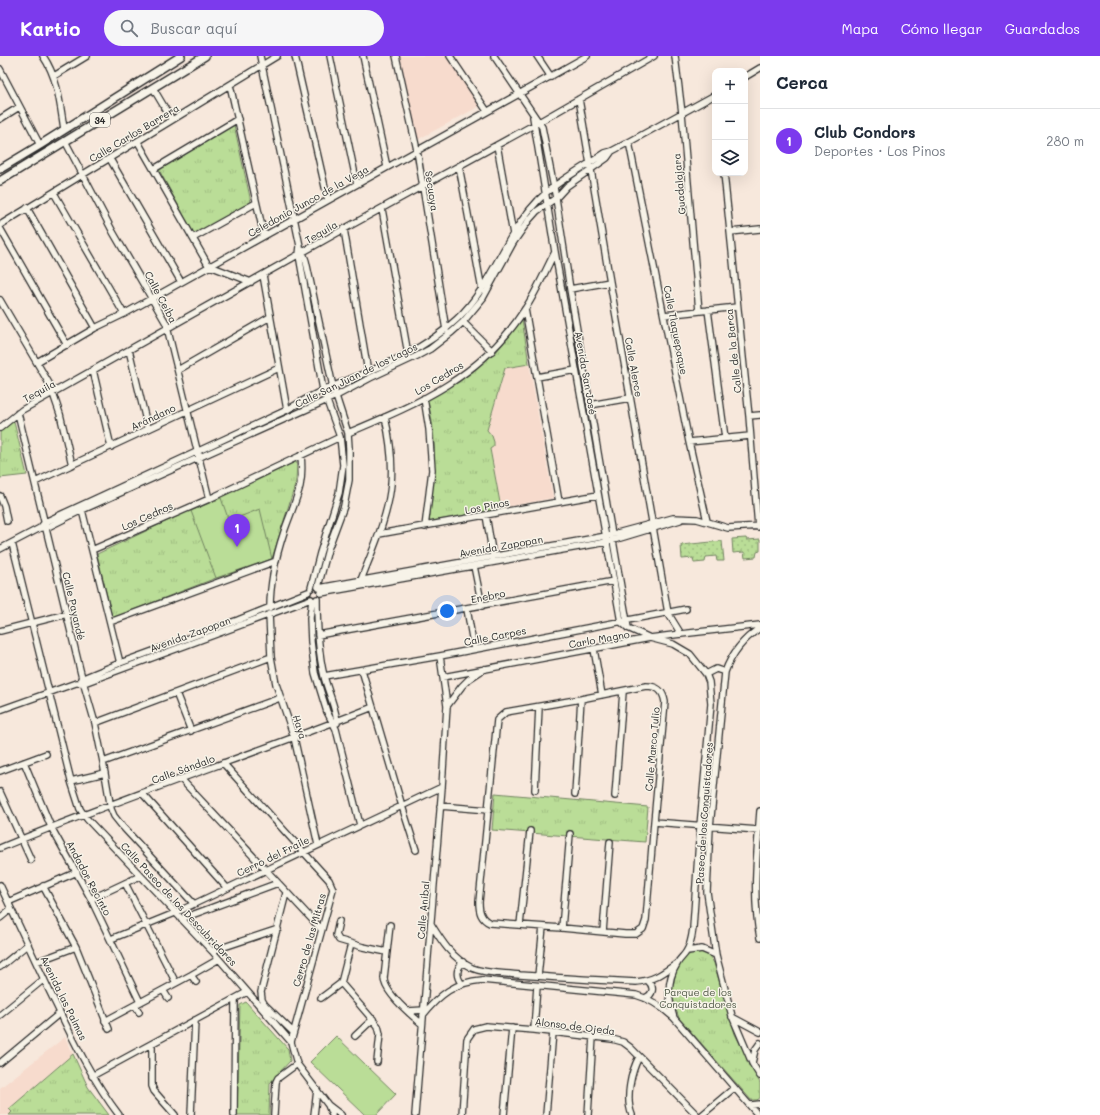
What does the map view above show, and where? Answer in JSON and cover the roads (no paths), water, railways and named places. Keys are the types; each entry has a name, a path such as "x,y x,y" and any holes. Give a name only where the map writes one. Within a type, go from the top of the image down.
{"main road":[{"name":"34","path":"0,169 181,56"},
{"name":"34","path":"0,181 205,56"}],"street":[{"path":"43,56 54,76 64,129"},
{"path":"54,76 87,56"},
{"path":"260,56 300,246 333,387 348,433 349,463 347,493 344,506 328,549 319,590 321,596 313,599"},
{"name":"Calle Carlos Barrera","path":"0,227 27,208 54,193 82,174 110,159 277,56"},
{"path":"295,56 328,200"},
{"path":"330,56 357,184"},
{"path":"363,56 387,167"},
{"name":"Secuoya","path":"396,56 417,150 446,330"},
{"path":"450,56 487,111"},
{"name":"Avenida San José","path":"494,56 537,123 542,127 556,198 570,289 628,628"},
{"path":"537,56 551,77"},
{"name":"Celedonio Junco de la Vega","path":"37,362 95,328 124,314 487,111 551,77 578,58 587,56"},
{"name":"Tequila","path":"0,428 18,413 92,370 579,100 654,56"},
{"name":"Guadalajara","path":"675,56 682,113 699,310"},
{"path":"748,75 760,68"},
{"path":"0,69 40,145"},
{"path":"230,85 264,236"},
{"path":"153,88 172,120"},
{"name":"Calle San Juan de los Lagos","path":"0,548 46,525 198,455 336,396 430,349 463,322 483,298 518,234 537,211 556,198 567,186 605,153 612,151 712,97"},
{"name":"Calle Alerce","path":"579,100 668,613 681,634"},
{"path":"0,119 19,107"},
{"path":"154,169 238,118"},
{"name":"Avenida San José","path":"537,123 555,252 621,622"},
{"name":"Calle Ceiba","path":"65,141 113,232 152,297 168,328 208,499"},
{"path":"138,142 205,260 210,266 251,282"},
{"name":"Calle Tlaquepaque","path":"629,142 689,442 707,521"},
{"path":"497,145 513,234"},
{"path":"110,159 180,282"},
{"path":"459,166 482,290"},
{"name":"Calle San Juan de los Lagos","path":"46,525 82,510 198,455 323,390 368,372 408,354 428,343 446,330 467,309 482,290 513,234 526,215 546,193 590,166"},
{"name":"Calle de la Barca","path":"724,176 759,526"},
{"path":"54,193 124,314"},
{"path":"193,238 256,203"},
{"path":"27,208 95,328"},
{"path":"382,208 408,354"},
{"path":"0,227 67,345"},
{"path":"344,229 368,372"},
{"path":"730,232 760,229"},
{"name":"Los Cedros","path":"348,433 424,398 462,376 492,352 525,309 555,252"},
{"path":"302,254 323,390 340,437 343,465 340,493 320,552 308,596 313,599 324,676 360,825"},
{"path":"263,275 287,410"},
{"path":"570,289 610,282"},
{"path":"0,300 37,362 53,393 72,465"},
{"path":"664,315 737,307"},
{"path":"525,309 559,502"},
{"path":"708,310 725,438"},
{"path":"178,370 270,317"},
{"path":"463,322 492,352"},
{"path":"568,326 576,324"},
{"path":"129,350 148,429"},
{"name":"Arándano","path":"35,482 279,368"},
{"path":"92,370 110,447"},
{"path":"537,377 576,370"},
{"path":"424,398 429,428 432,470 425,527"},
{"path":"590,405 630,398"},
{"name":"Calle Payandé","path":"18,413 94,723 103,762 111,809 118,821 194,904"},
{"path":"748,416 760,415"},
{"path":"361,580 379,534 391,484 391,454 389,432 385,417"},
{"path":"689,442 750,436"},
{"name":"Los Cedros","path":"92,550 208,499 340,437"},
{"path":"270,608 271,586 283,532 300,486 302,470 301,455"},
{"name":"Los Pinos","path":"379,534 598,495"},
{"path":"0,496 7,521"},
{"path":"82,510 120,663"},
{"path":"486,515 492,557"},
{"name":"Avenida Zapopan","path":"83,681 120,663 270,608 309,590 319,590 474,566 606,539 653,526 673,518 697,518 728,528 759,526"},
{"name":"Avenida Zapopan","path":"319,590 361,580 606,539"},
{"path":"12,543 71,781 82,814"},
{"path":"110,622 276,562"},
{"path":"474,566 482,606"},
{"name":"Enebro","path":"318,635 614,582"},
{"path":"313,599 310,618 313,665 334,722"},
{"name":"Avenida Zapopan","path":"0,710 313,599"},
{"path":"467,609 474,649"},
{"name":"Calle Carpes","path":"324,676 440,656 686,609"},
{"path":"0,631 67,614"},
{"name":"Haya","path":"269,614 271,657 276,684 294,737 318,845"},
{"path":"621,622 628,628 650,638"},
{"name":"Carlo Magno","path":"443,677 650,638 760,625"},
{"name":"Paseo de los Conquistadores","path":"760,628 739,646 730,659 725,672 710,827 707,892 716,955 732,1016 752,1063 760,1076"},
{"name":"Paseo de los Conquistadores","path":"650,638 673,644 690,654 706,674 709,682 711,704 693,928 687,951 677,963 671,977 669,990 670,1004 674,1018 758,1115"},
{"path":"594,649 602,695"},
{"name":"Calle Aníbal","path":"415,1115 442,787 447,706 440,656"},
{"path":"94,723 271,657"},
{"path":"447,706 469,679 484,669"},
{"path":"706,674 716,669 725,672"},
{"path":"362,670 416,850"},
{"name":"Calle Marco Tulio","path":"489,810 497,720 506,712 623,692 646,686 653,686 662,691 665,710 645,927 641,932 631,934 603,932"},
{"path":"615,796 623,692"},
{"path":"176,693 191,731"},
{"path":"103,762 280,698"},
{"path":"575,794 581,699"},
{"name":"Calle Sándalo","path":"0,848 82,814 181,779 373,707"},
{"path":"535,790 539,707"},
{"path":"0,771 46,754"},
{"name":"Andador Recinto","path":"24,762 51,827 111,938 138,1003 139,1012"},
{"name":"Cerro de las Mitras","path":"223,763 329,880 333,889 290,1042"},
{"path":"71,781 105,773"},
{"path":"181,779 321,930"},
{"name":"Cerro del Fraile","path":"111,938 175,914 442,787"},
{"path":"0,792 31,860"},
{"path":"142,793 228,888"},
{"path":"440,806 489,810 479,909 482,918 490,923 603,932 610,842"},
{"path":"760,811 758,830 756,907 760,938"},
{"name":"Calle Paseo de los Descubridores","path":"82,814 175,914 212,951 290,1042 297,1064 328,1105 332,1115"},
{"path":"654,822 758,830"},
{"path":"520,925 530,831"},
{"path":"562,928 570,834"},
{"path":"8,902 76,872"},
{"path":"91,899 140,876"},
{"path":"125,883 176,983"},
{"path":"181,919 278,884"},
{"name":"Avenida las Palmas","path":"0,885 60,1013 92,1076 119,1115"},
{"path":"43,886 76,947 109,1029"},
{"path":"286,893 261,992 262,1000 265,1005 292,1032"},
{"path":"0,918 11,909"},
{"path":"339,921 337,938 352,944 387,952"},
{"path":"431,924 445,946 453,955 473,968 482,971 636,982 648,981 662,974 677,963"},
{"path":"390,925 384,978 385,985 408,1011 422,1024"},
{"path":"538,976 543,927"},
{"path":"212,951 278,929"},
{"path":"0,967 28,944"},
{"path":"321,998 341,983 352,944"},
{"path":"36,962 76,947"},
{"path":"687,951 702,949 716,955"},
{"path":"105,1021 219,959"},
{"path":"461,983 457,973 463,962"},
{"path":"191,975 196,982"},
{"path":"0,1015 44,979"},
{"path":"408,1011 423,1013 439,998 461,983 482,980 626,993 645,998 660,1006 674,1018"},
{"path":"645,998 653,991 652,985 648,981"},
{"path":"341,983 378,1026 380,1031 377,1062"},
{"path":"534,1030 537,986"},
{"path":"163,990 168,998"},
{"path":"92,1076 247,992"},
{"path":"234,1115 235,998"},
{"path":"0,1063 60,1013"},
{"path":"732,1016 760,1032"},
{"path":"355,1036 373,1019"},
{"path":"190,1115 195,1020"},
{"name":"Alonso de Ojeda","path":"462,1115 469,1036 474,1029 482,1026 553,1032 623,1042 631,1048 697,1115"},
{"path":"504,1115 512,1028"},
{"path":"546,1115 553,1032"},
{"path":"588,1115 593,1037"},
{"path":"752,1063 753,1054 760,1043"},
{"path":"152,1044 152,1086 154,1091 175,1115"},
{"path":"632,1115 630,1104 632,1076 640,1057"},
{"path":"274,1115 276,1082 278,1078 297,1064"},
{"path":"702,1115 734,1088"},
{"path":"314,1115 317,1090"},
{"path":"750,1105 760,1104"},
{"name":"Calle Paseo de los Descubridores","path":"328,1105 341,1115"}],"place":[{"name":"Club Condors","path":"237,547"}],"park label":[{"name":"Parque de los Conquistadores","path":"698,998"}]}
